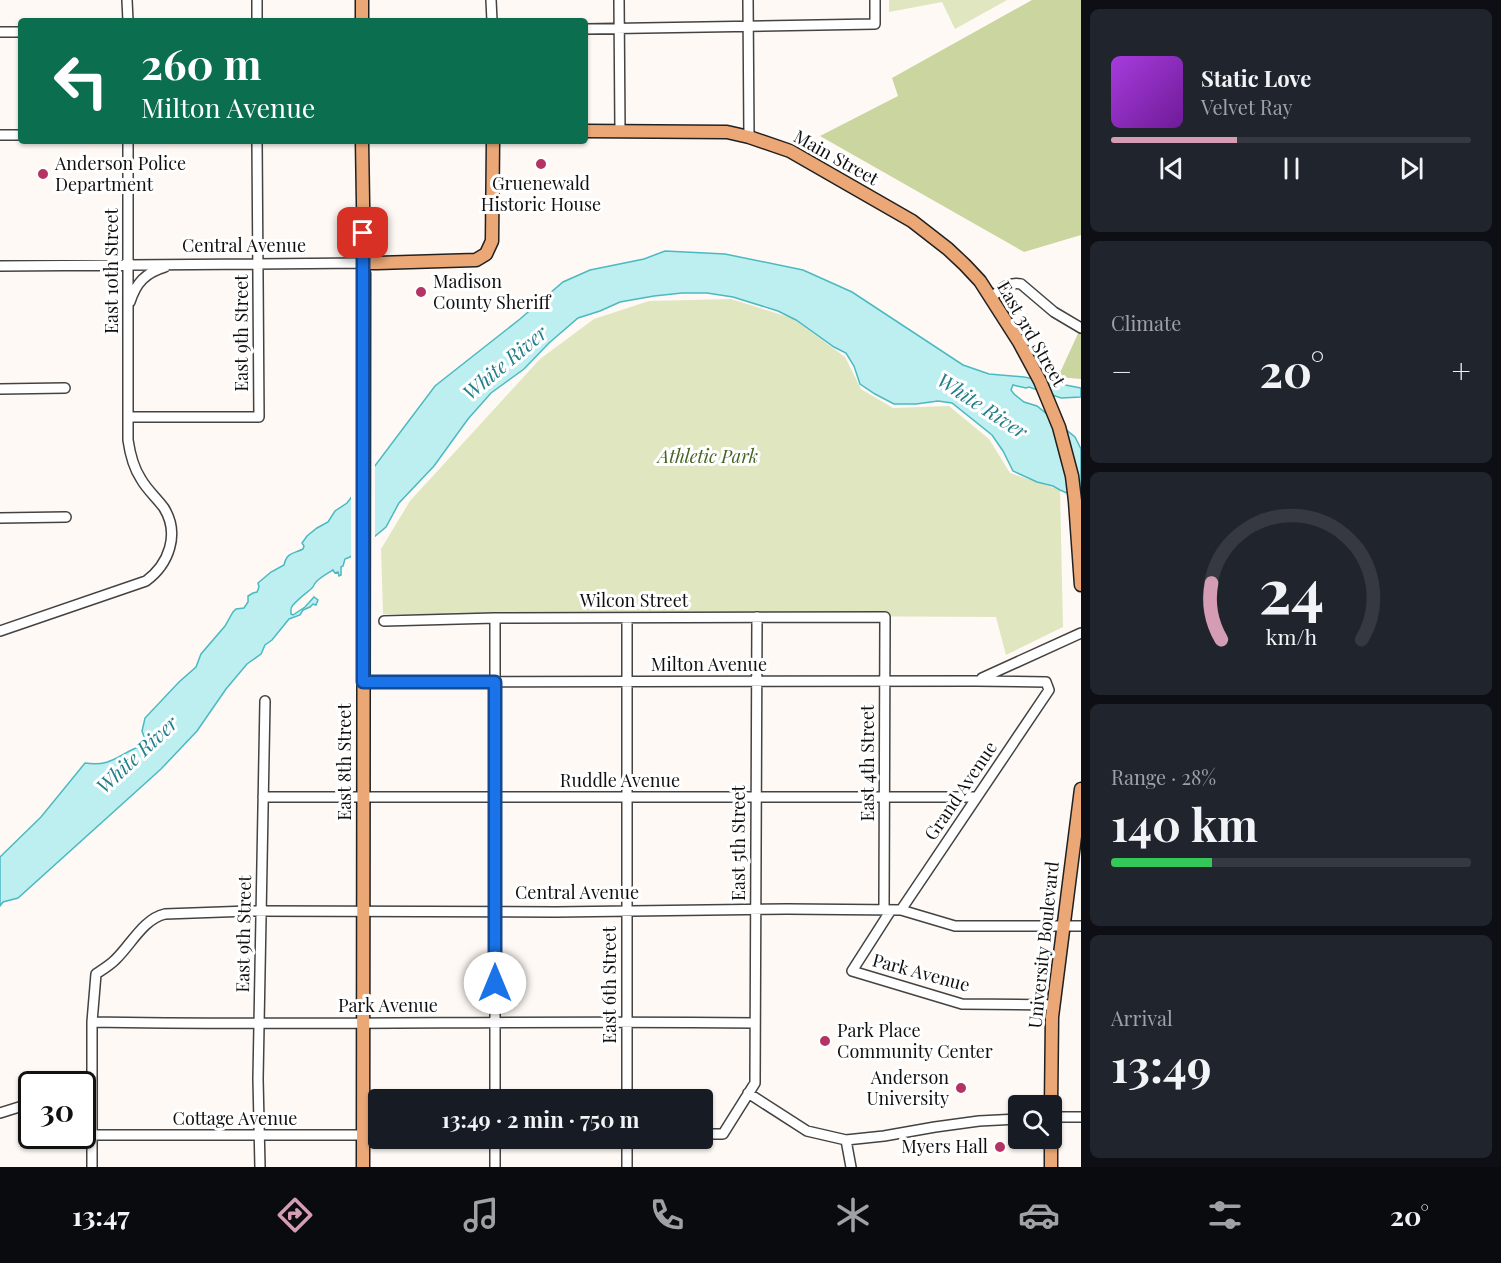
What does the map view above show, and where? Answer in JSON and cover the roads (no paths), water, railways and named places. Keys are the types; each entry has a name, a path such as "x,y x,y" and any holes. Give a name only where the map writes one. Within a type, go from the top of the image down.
{"main road":[{"path":"362,0 362,18"},
{"name":"Main Street","path":"588,131 727,132 790,151 912,221 948,249 974,274"},
{"name":"East 8th Street","path":"362,144 364,268 363,1167"},
{"name":"Central Avenue","path":"364,268 476,260 486,254 492,242 493,144"},
{"name":"East 3rd Street","path":"974,274 1019,342 1040,381 1059,427 1072,477 1081,585"},
{"name":"University Boulevard","path":"1051,1095 1053,1005 1081,789"},
{"path":"1051,1149 1052,1167"}],"street":[{"path":"128,0 128,18"},
{"path":"257,0 257,18"},
{"path":"491,0 492,18"},
{"path":"619,0 620,131"},
{"path":"748,0 749,137"},
{"path":"588,29 875,24 875,0"},
{"path":"0,32 18,32"},
{"path":"0,135 18,135"},
{"name":"East 10th Street","path":"0,631 143,583 154,576 164,563 171,543 169,518 140,478 133,463 129,440 128,144"},
{"name":"East 9th Street","path":"128,417 259,417 258,144"},
{"path":"128,319 132,297 140,281 151,272 180,264"},
{"name":"Central Avenue","path":"0,266 258,264 364,268"},
{"path":"991,298 1005,286 1014,282 1021,284 1054,312 1081,328"},
{"path":"0,389 65,388"},
{"path":"0,518 66,517"},
{"name":"East 5th Street","path":"713,1134 723,1134 755,1083 757,617"},
{"name":"Wilcon Street","path":"384,621 495,618 885,617"},
{"name":"East 4th Street","path":"885,617 884,797 892,910"},
{"path":"495,618 495,1089"},
{"name":"East 6th Street","path":"627,618 627,1089"},
{"path":"976,681 1081,633"},
{"name":"Milton Avenue","path":"363,682 976,681 1046,682 1048,690"},
{"name":"Grand Avenue","path":"852,971 892,910 977,797 1048,690"},
{"name":"East 9th Street","path":"260,1167 258,1079 265,701"},
{"name":"Ruddle Avenue","path":"263,797 977,797"},
{"name":"Central Avenue","path":"92,1022 96,974 115,960 148,922 158,915 165,914 261,911 892,910 955,926 1081,926"},
{"name":"Park Avenue","path":"852,971 962,1004 1053,1005"},
{"path":"89,1071 92,1022"},
{"name":"Park Avenue","path":"92,1022 755,1023"},
{"path":"748,1093 807,1131 846,1140 884,1136 935,1126 1008,1120"},
{"path":"0,1113 18,1107"},
{"path":"1062,1117 1081,1117"},
{"name":"Cottage Avenue","path":"96,1135 368,1135"},
{"path":"846,1140 851,1167"},
{"path":"92,1149 92,1167"},
{"path":"495,1149 495,1167"},
{"path":"627,1149 627,1167"}],"water":[{"name":"White River","path":"665,251 725,254 803,270 852,292 963,365 989,374 1024,377 1081,388 1081,397 1061,398 1029,387 1013,385 1011,390 1024,402 1037,406 1075,437 1081,449 1081,499 1013,471 992,435 952,403 938,401 894,404 875,394 860,384 854,366 846,353 796,320 778,311 733,297 707,293 682,293 620,302 578,318 524,369 491,393 468,419 434,466 399,503 386,527 345,559 341,567 341,575 339,576 338,572 335,573 333,570 329,572 292,606 291,614 293,615 314,597 318,600 316,605 313,604 303,610 300,615 289,619 265,645 261,654 247,664 226,689 197,731 161,769 18,898 3,902 0,906 0,857 41,817 85,763 95,764 109,761 141,746 145,739 142,731 145,718 196,667 201,654 225,626 233,612 244,608 248,602 248,596 257,592 258,583 284,565 289,556 303,549 302,543 307,536 328,522 335,511 347,503 435,386 563,282 590,270 644,259"}],"place":[{"name":"Gruenewald Historic House","path":"541,164"},
{"name":"Anderson Police Department","path":"43,174"},
{"name":"Madison County Sheriff","path":"421,292"},
{"name":"Park Place Community Center","path":"825,1041"},
{"name":"Anderson University","path":"961,1088"},
{"name":"Myers Hall","path":"1000,1147"}],"park label":[{"name":"Athletic Park","path":"708,457"}]}
